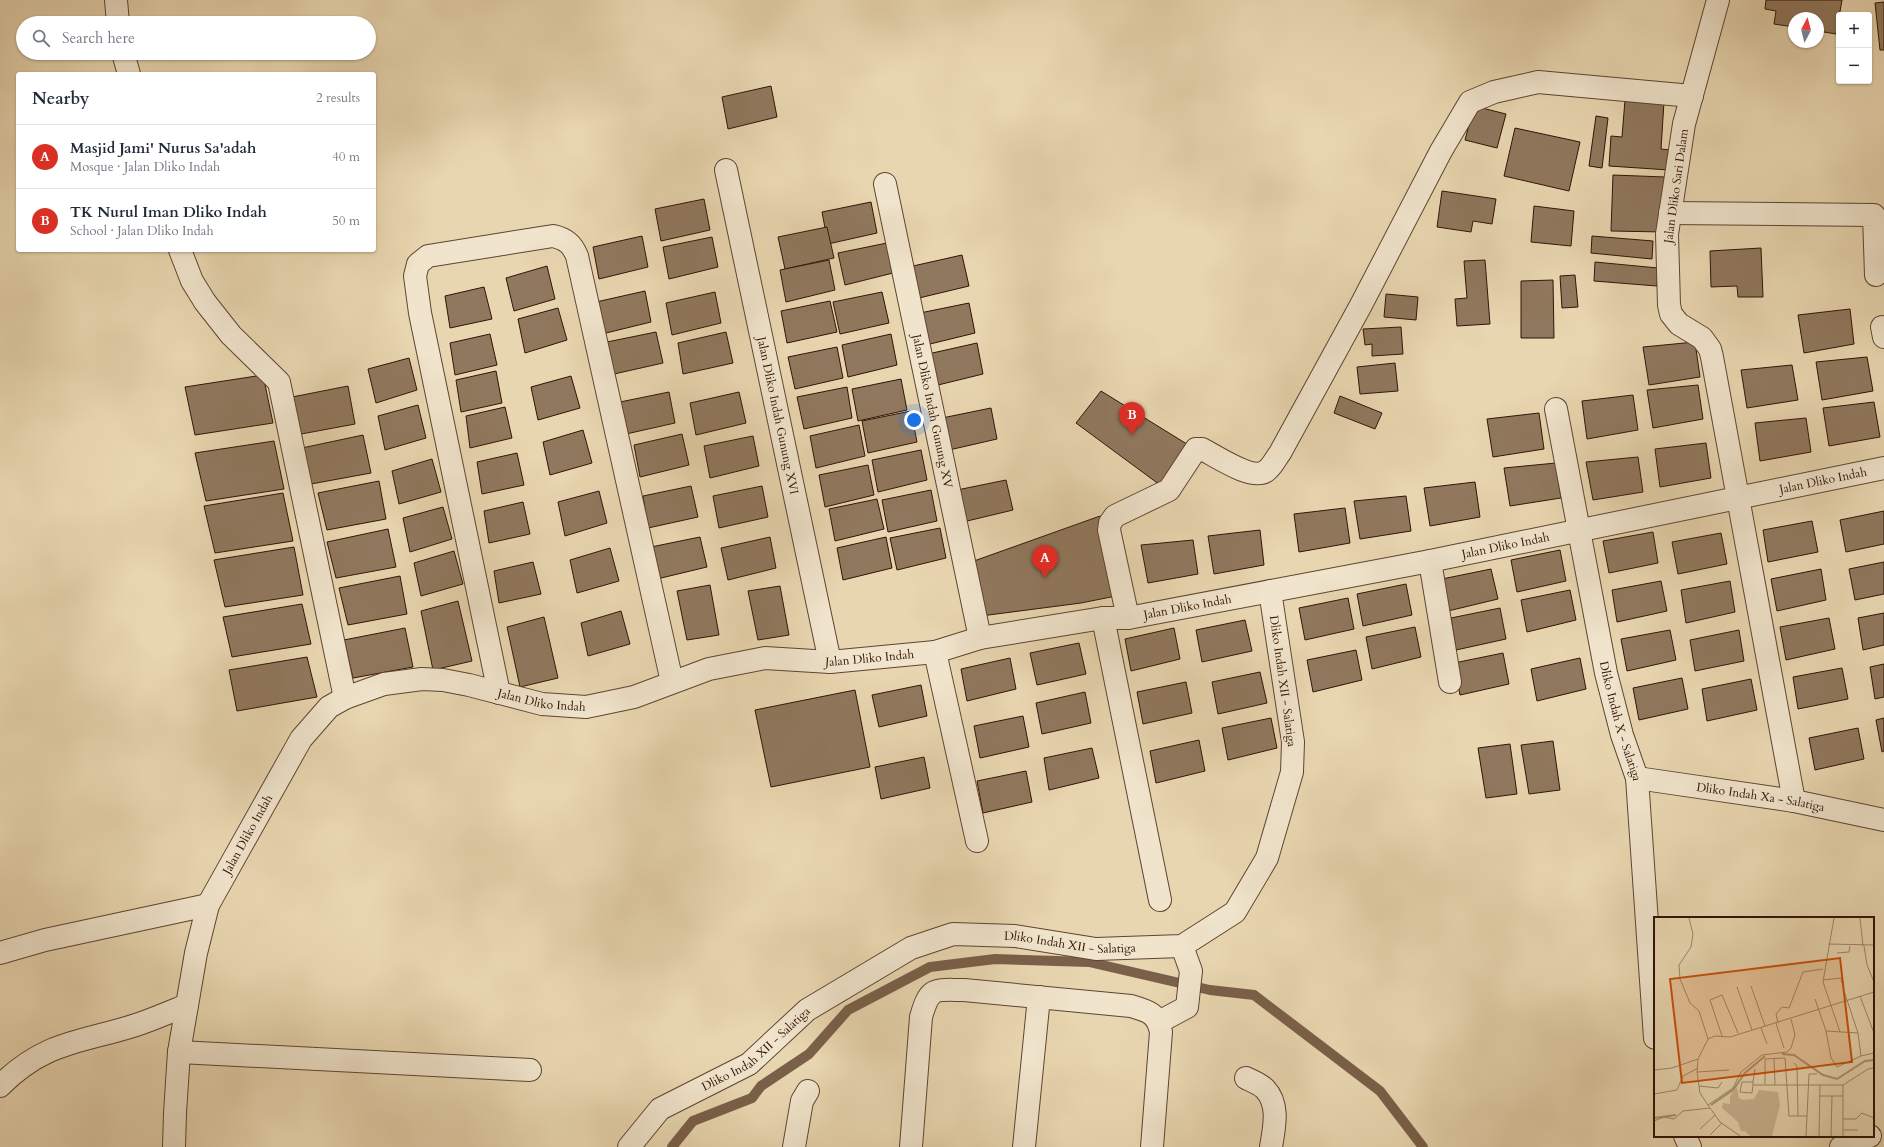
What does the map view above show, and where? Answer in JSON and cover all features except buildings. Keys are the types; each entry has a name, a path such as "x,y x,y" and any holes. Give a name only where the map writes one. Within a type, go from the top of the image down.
{"street":[{"path":"116,0 117,16"},
{"name":"Jalan Dliko Sari Dalam","path":"1718,0 1684,124 1667,234 1669,305 1674,319 1702,338 1710,349 1794,801"},
{"path":"125,60 128,72"},
{"path":"1128,618 1109,530 1110,523 1115,516 1169,490 1196,449 1202,449 1244,471 1256,474 1266,471 1280,453 1357,312 1441,151 1470,102 1494,92 1538,82 1692,96"},
{"name":"Jalan Dliko Indah Gunung XVI","path":"726,170 830,662"},
{"name":"Jalan Dliko Indah Gunung XV","path":"885,184 980,638"},
{"path":"1670,213 1874,215 1876,275"},
{"path":"500,693 420,313 415,276 418,264 428,256 553,236 563,239 573,247 577,256 672,682"},
{"path":"181,252 192,282 205,302 231,335 279,382 346,698"},
{"name":"Dliko Indah X - Salatiga","path":"1556,409 1606,673 1622,735 1636,778 1654,1024"},
{"name":"Jalan Dliko Indah","path":"174,1147 179,1052 196,953 208,906 301,739 316,720 329,707 346,698 384,684 422,679 443,680 542,704 586,707 634,697 709,669 765,658 830,662 935,652 980,638 1103,618 1128,618 1430,561 1579,529 1884,468"},
{"path":"1430,561 1450,682"},
{"name":"Dliko Indah XII - Salatiga","path":"629,1147 660,1109 749,1064 807,1010 911,948 953,934 1015,936 1096,949 1182,946 1235,912 1267,858 1283,802 1291,781 1293,742 1270,591"},
{"path":"1103,618 1160,900"},
{"path":"935,652 977,842"},
{"name":"Dliko Indah Xa - Salatiga","path":"1636,778 1794,801 1884,820"},
{"path":"0,953 45,940 208,906"},
{"path":"1159,1022 1187,1007 1191,971 1182,946"},
{"path":"911,1147 922,1017 929,996 939,990 964,990 1131,1006 1147,1011 1159,1022 1161,1032 1152,1147"},
{"path":"1024,1147 1039,997"},
{"path":"0,1086 26,1063 41,1054 68,1043 136,1025 187,1005"},
{"path":"179,1052 530,1070"},
{"path":"1246,1078 1264,1088 1273,1100 1275,1120 1271,1147"},
{"path":"794,1147 802,1101 808,1091"},
{"path":"1874,1135 1884,1131"},
{"path":"1685,1137 1690,1147"},
{"path":"1840,1147 1867,1137"}],"waterway":[{"path":"672,1147 693,1121 752,1098 761,1086 809,1054 848,1010 930,967 995,959 1089,962 1210,990 1254,995 1380,1091 1423,1147"}],"place":[{"name":"TK Nurul Iman Dliko Indah","path":"1132,435"},
{"name":"Masjid Jami' Nurus Sa'adah","path":"1045,578"}]}
